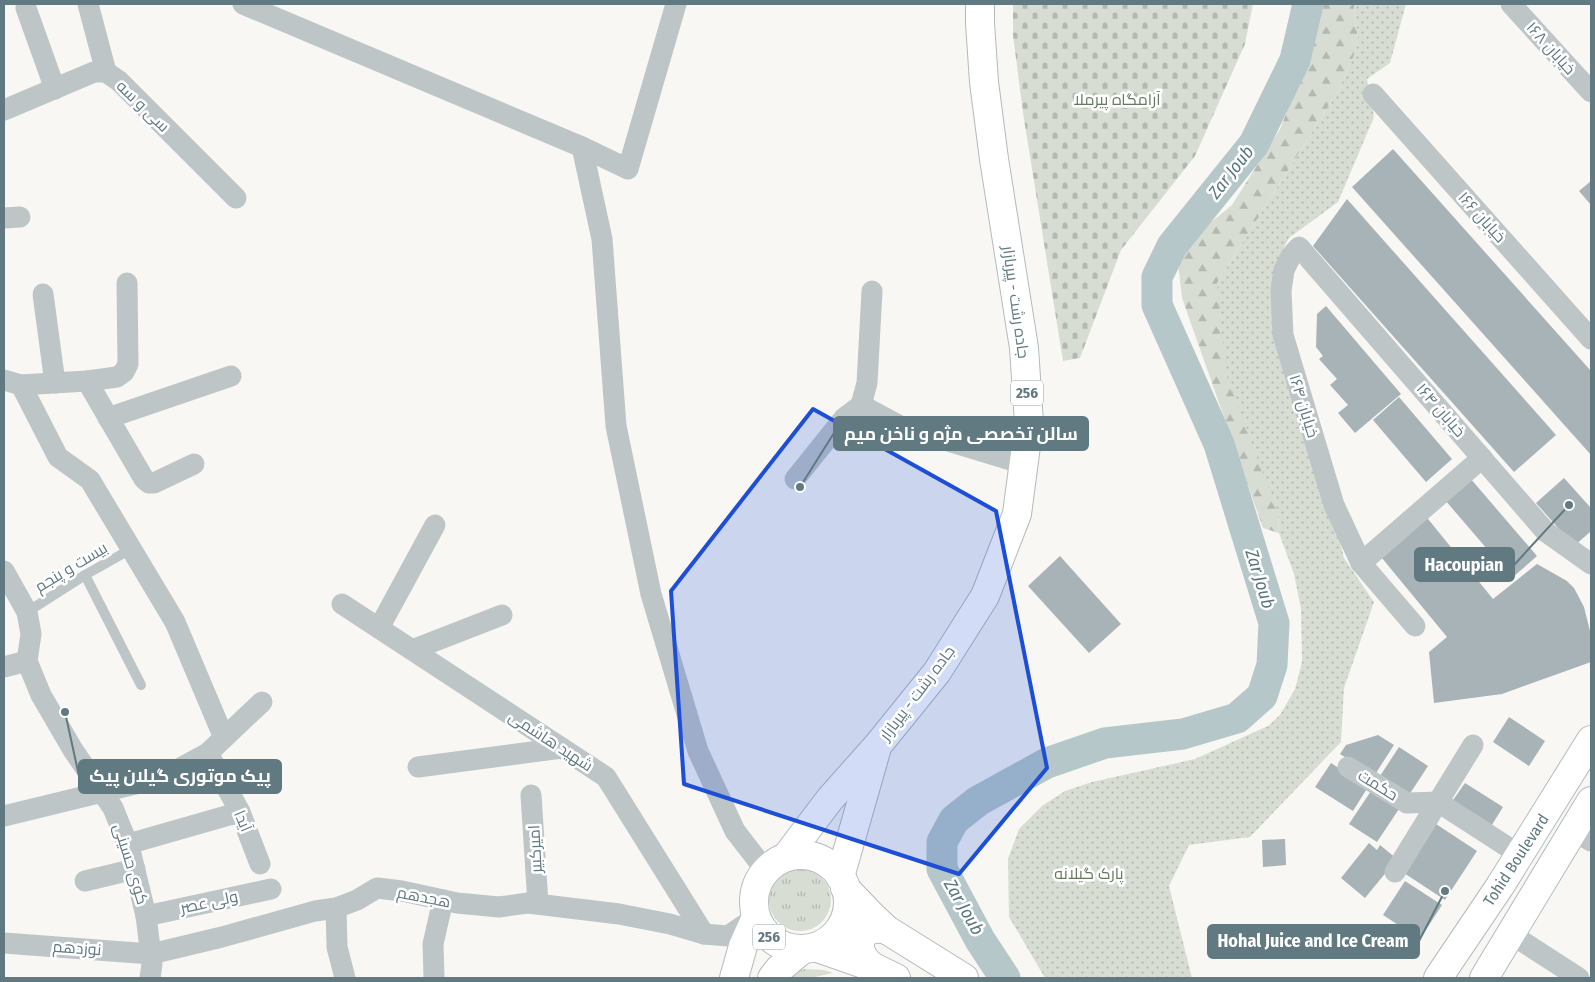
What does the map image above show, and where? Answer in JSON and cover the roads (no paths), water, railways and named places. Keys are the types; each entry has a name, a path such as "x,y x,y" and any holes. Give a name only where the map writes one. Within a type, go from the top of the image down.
{"main road":[{"name":"جاده رشت - پیربازار","path":"776,864 830,798 878,745 937,672 985,596 1017,514 1029,423 1024,348 992,150 984,82 980,4"},
{"name":"Tohid Boulevard","path":"1438,978 1520,855 1591,740"},
{"path":"843,882 878,745"},
{"name":"Tohid Boulevard","path":"1484,978 1511,934 1582,836 1591,801"},
{"path":"776,864 798,855 822,860 832,867 843,882 887,930 964,978"},
{"name":"256","path":"776,864 758,881 754,892 753,905 756,917 761,928 779,944 791,948 809,948"},
{"name":"256","path":"772,978 779,969 809,948 826,942 836,934 843,924 847,912 848,900 843,882"},
{"name":"256","path":"734,978 743,946 756,917"},
{"path":"886,973 864,961 860,950 861,939 870,930 875,928 887,930"},
{"path":"809,948 886,973"}],"street":[{"path":"88,4 106,72"},
{"path":"243,4 582,147 628,170 676,4"},
{"name":"خیابان ۱۶۸","path":"1511,4 1591,92"},
{"path":"26,8 55,89"},
{"name":"سی و سه","path":"4,110 94,72 106,72 119,81 236,198"},
{"name":"خیابان ۱۶۶","path":"1373,94 1591,339"},
{"path":"582,147 602,239 616,426 651,594 698,751 735,831 776,864"},
{"name":"۱۶۴ خیابان","path":"1299,247 1546,532 1591,564"},
{"name":"خیابان ۱۶۴","path":"1299,247 1290,256 1284,270 1281,291 1283,335 1334,505 1361,563 1416,626"},
{"path":"12,382 55,383 87,381 116,378 124,372 128,364 127,283"},
{"path":"795,479 844,418 860,405 867,383 872,291"},
{"path":"43,294 55,383"},
{"path":"108,418 231,376"},
{"path":"87,381 144,479 149,483 154,483 194,464"},
{"path":"12,382 58,457 90,480 131,548 175,622 224,738"},
{"path":"860,405 902,427 1024,464"},
{"path":"1361,563 1482,458"},
{"path":"379,628 435,525"},
{"path":"4,570 27,612 31,634 27,661 4,667"},
{"name":"شهید هاشمی","path":"342,604 606,777 704,934"},
{"path":"412,650 502,615"},
{"name":"کوی حسینی","path":"27,661 46,703 73,750 113,808 128,844 146,916 152,964 150,978"},
{"path":"4,816 164,777 208,753 262,702"},
{"path":"1395,872 1473,745"},
{"path":"418,767 562,748"},
{"name":"آیدا","path":"208,753 240,812 260,864"},
{"name":"حکمت","path":"1348,767 1407,803 1438,802"},
{"name":"امیرکبیر","path":"532,795 538,904"},
{"path":"1438,802 1520,855"},
{"path":"128,844 240,812"},
{"path":"85,881 135,869"},
{"name":"هجدهم","path":"151,954 222,937 315,911 336,908 357,900 377,888 402,891 457,903 499,907 528,903 619,914 670,924 704,934 728,936 756,917"},
{"name":"ولی عصر","path":"146,916 271,889"},
{"path":"434,978 433,944 443,900"},
{"path":"336,908 337,946 345,978"},
{"path":"1511,934 1579,978"},
{"name":"نوزدهم","path":"4,942 151,954"}],"lane":[{"name":"بیست و پنجم","path":"27,612 131,548"},
{"path":"85,575 141,686"}],"waterway":[{"name":"Zar Joub","path":"1005,978 980,940 942,869 942,842 954,820 978,801 1047,763 1105,743 1183,734 1237,718 1262,696 1272,665 1274,623 1219,444 1157,305 1157,277 1172,246 1254,144 1295,60 1308,4"}],"place":[{"name":"سالن تخصصی مژه و ناخن میم","path":"800,487"},
{"name":"Hacoupian","path":"1569,505"},
{"name":"پیک موتوری گیلان پیک","path":"65,712"},
{"name":"Hohal Juice and Ice Cream","path":"1445,891"}],"park label":[{"name":"آرامگاه پیرملا","path":"1117,99"},
{"name":"پارک گیلانه","path":"1089,873"}]}
